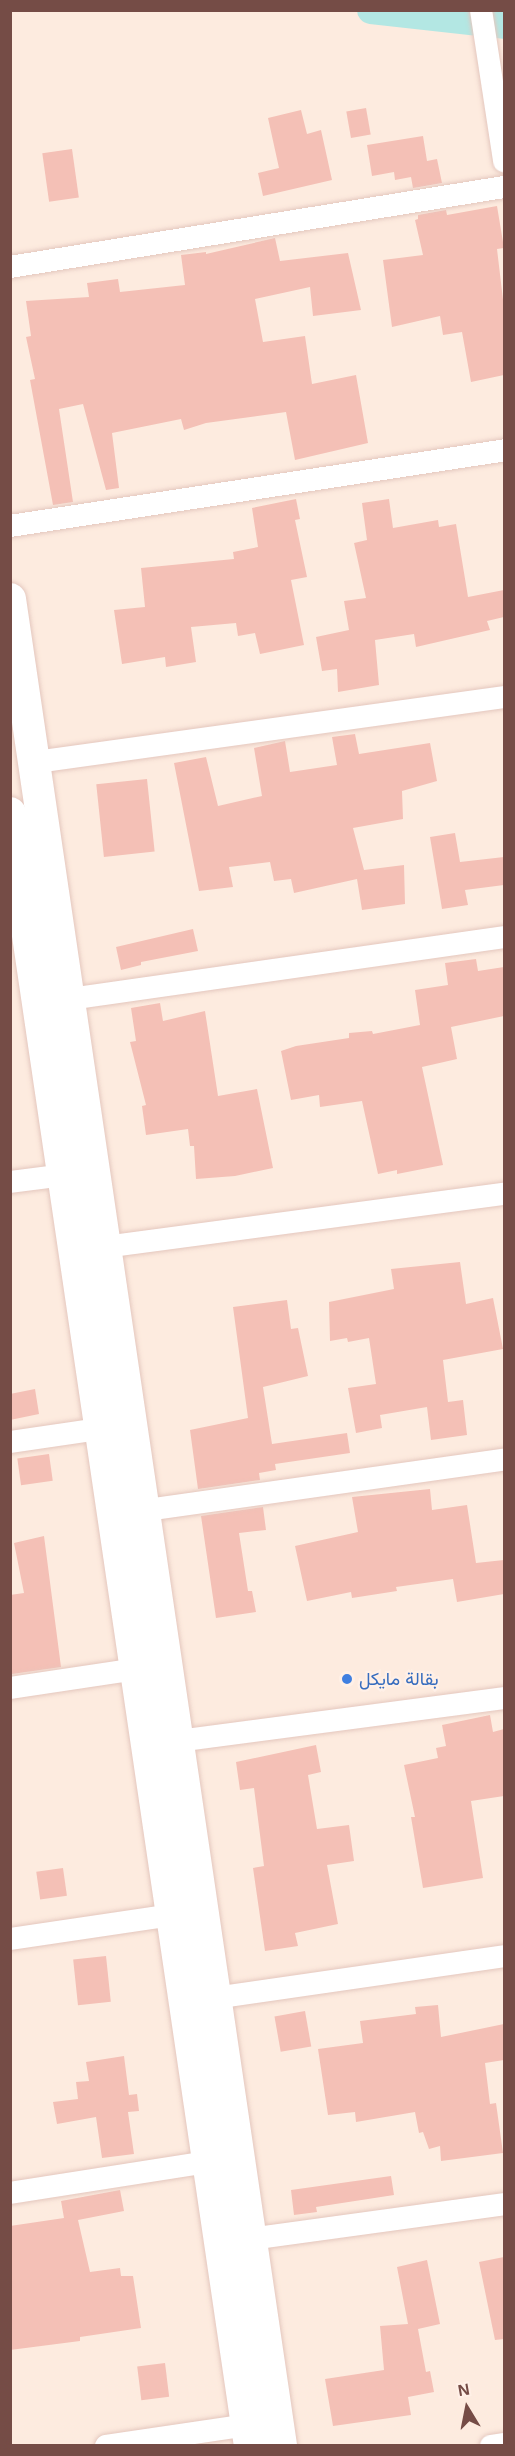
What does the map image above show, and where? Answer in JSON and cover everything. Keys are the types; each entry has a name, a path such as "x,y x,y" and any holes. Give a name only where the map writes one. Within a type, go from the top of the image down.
{"main road":[{"path":"10,599 96,1168 130,1422 146,1510 214,1998 281,2445"},
{"path":"10,813 19,920 65,1175 99,1429 137,1669 249,2435"}],"street":[{"path":"481,10 504,161"},
{"path":"10,267 504,187"},
{"path":"10,526 504,450"},
{"path":"36,762 504,697"},
{"path":"69,999 504,937"},
{"path":"10,1182 65,1175"},
{"path":"105,1246 504,1194"},
{"path":"10,1442 99,1429"},
{"path":"146,1510 504,1460"},
{"path":"10,1688 137,1669"},
{"path":"178,1741 504,1698"},
{"path":"10,1939 172,1915"},
{"path":"214,1998 504,1956"},
{"path":"10,2193 209,2162"},
{"path":"250,2239 504,2204"},
{"path":"106,2445 249,2435"},
{"path":"491,2445 504,2444"}],"building":[{"path":"366,108 371,135 351,138 346,111"},
{"path":"301,110 307,134 321,130 332,180 263,196 258,173 279,168 268,118"},
{"path":"423,136 427,161 437,159 442,183 413,188 411,177 395,180 394,172 372,176 367,145"},
{"path":"72,149 79,198 49,202 42,153"},
{"path":"497,206 504,248 497,249 504,308 504,375 471,382 462,332 443,335 440,316 392,327 383,260 423,255 415,220 418,219 418,215 446,210 447,215"},
{"path":"275,238 280,261 348,253 361,310 313,316 310,287 255,299 263,342 305,336 312,384 356,375 368,443 295,460 286,412 206,423 184,430 181,419 112,433 119,488 106,490 83,404 59,409 73,502 53,505 30,380 35,379 26,337 31,336 26,301 89,297 87,283 118,279 120,292 185,285 181,255 206,252 206,254"},
{"path":"296,499 300,519 295,520 307,577 291,580 304,645 260,654 255,633 238,636 236,623 191,627 196,662 166,667 165,657 122,664 114,610 145,607 141,568 234,559 233,552 258,547 252,508"},
{"path":"389,499 393,528 438,520 439,527 456,524 468,597 504,590 504,617 487,621 490,630 416,647 414,634 375,640 379,685 338,692 337,669 322,671 316,637 349,630 344,601 366,598 354,543 367,540 362,503"},
{"path":"355,734 359,754 430,743 437,781 402,791 403,819 353,828 364,870 404,865 405,904 362,910 357,879 294,893 291,879 274,881 270,862 229,867 233,887 199,891 174,763 206,757 218,806 262,796 254,748 285,741 290,772 337,765 332,737"},
{"path":"147,779 155,852 104,857 96,784"},
{"path":"455,833 460,862 504,857 504,885 465,890 468,905 442,909 430,837"},
{"path":"193,929 198,951 141,962 141,965 121,970 116,947"},
{"path":"476,959 478,971 504,967 504,1016 451,1027 457,1059 422,1067 443,1165 397,1174 397,1170 378,1174 362,1101 320,1107 319,1095 291,1100 281,1051 296,1046 349,1038 349,1033 372,1031 373,1034 420,1025 415,990 448,985 445,963"},
{"path":"160,1003 163,1021 205,1011 218,1096 257,1089 273,1168 235,1176 196,1179 194,1146 190,1146 188,1129 146,1135 142,1106 146,1105 130,1042 136,1041 131,1008"},
{"path":"460,1262 466,1304 493,1298 503,1349 443,1360 448,1402 463,1400 467,1435 431,1440 427,1407 380,1415 382,1428 356,1433 348,1388 376,1384 369,1338 348,1342 347,1338 330,1341 329,1302 394,1289 391,1269"},
{"path":"287,1300 291,1329 298,1328 308,1376 263,1387 272,1444 347,1433 350,1453 275,1464 276,1470 259,1473 260,1480 198,1489 190,1430 248,1418 233,1307"},
{"path":"35,1389 39,1414 10,1420 10,1394"},
{"path":"49,1454 53,1481 21,1485 17,1458"},
{"path":"430,1489 432,1510 467,1505 476,1563 504,1560 504,1594 457,1602 453,1579 396,1587 397,1591 352,1598 351,1592 307,1601 295,1546 358,1532 352,1497"},
{"path":"263,1507 266,1530 239,1533 248,1591 252,1591 256,1612 216,1618 201,1516"},
{"path":"44,1536 61,1667 12,1674 10,1595 24,1593 14,1543"},
{"path":"490,1715 493,1732 504,1729 504,1796 471,1801 483,1878 423,1888 411,1817 415,1817 404,1765 438,1758 436,1748 446,1746 442,1725"},
{"path":"316,1745 321,1772 308,1775 317,1829 349,1825 354,1861 327,1865 338,1924 295,1933 298,1946 265,1951 253,1868 264,1866 254,1788 240,1790 236,1762"},
{"path":"63,1868 67,1896 40,1899 36,1872"},
{"path":"106,1956 111,2002 78,2005 73,1959"},
{"path":"438,2005 441,2037 504,2024 504,2060 485,2063 490,2104 496,2103 503,2153 441,2161 440,2146 429,2149 423,2132 419,2133 415,2112 356,2122 355,2112 328,2115 318,2049 363,2043 360,2021 416,2014 415,2007"},
{"path":"305,2011 311,2046 281,2052 274,2016"},
{"path":"124,2056 129,2095 137,2094 139,2111 128,2112 134,2154 102,2158 96,2117 57,2124 53,2102 78,2099 76,2082 89,2081 86,2062"},
{"path":"391,2176 394,2195 316,2207 317,2212 294,2215 291,2190"},
{"path":"120,2190 124,2211 78,2220 90,2272 120,2268 121,2276 133,2276 141,2328 80,2337 80,2341 10,2350 10,2226 64,2218 61,2201"},
{"path":"504,2257 504,2339 495,2340 479,2262"},
{"path":"427,2260 440,2324 418,2329 426,2372 430,2371 434,2392 408,2397 411,2415 333,2426 325,2379 384,2370 380,2326 408,2324 397,2267"},
{"path":"165,2363 169,2397 141,2400 137,2366"}],"waterway":[{"path":"371,10 504,25"}],"place":[{"name":"بقالة مايكل","path":"347,1679"}]}
